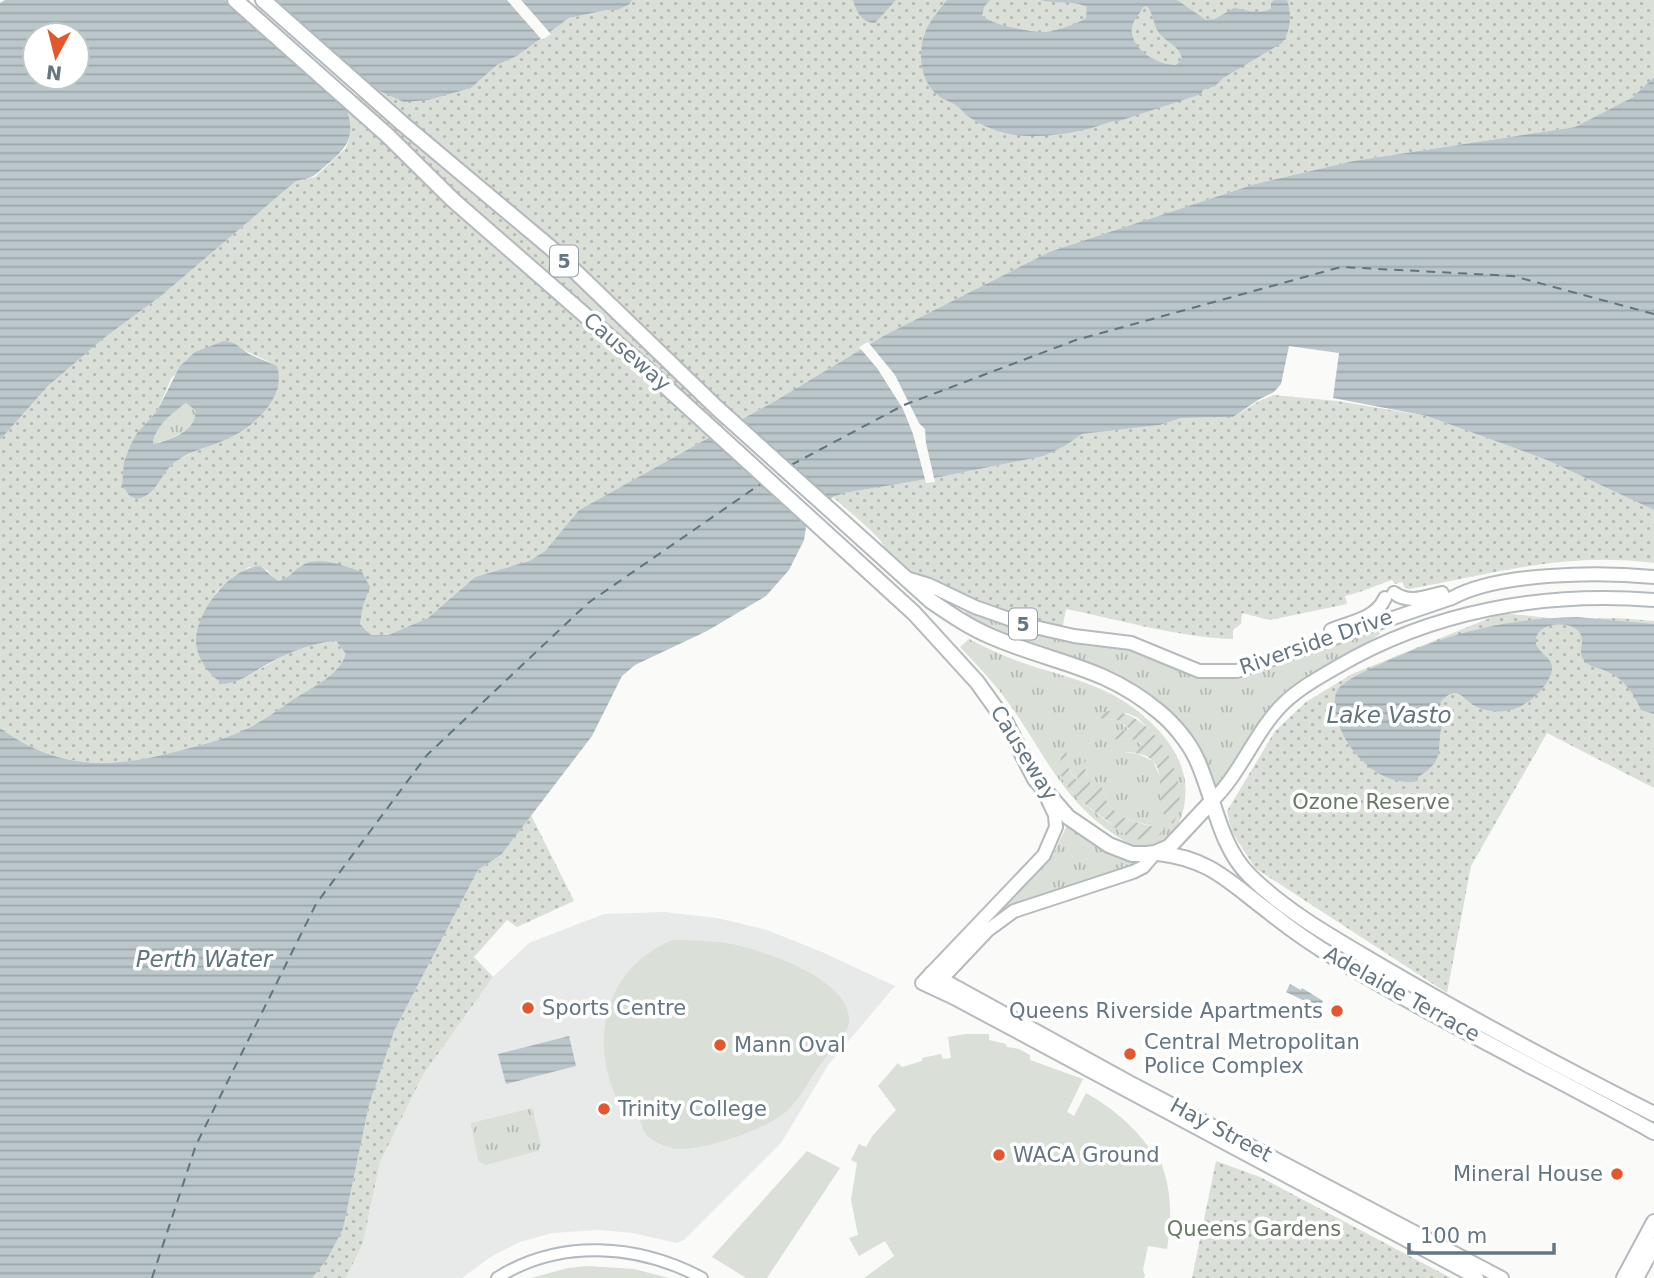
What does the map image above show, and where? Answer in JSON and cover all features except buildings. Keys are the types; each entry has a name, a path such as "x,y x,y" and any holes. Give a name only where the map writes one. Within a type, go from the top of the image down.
{"highway":[{"name":"Causeway","path":"235,0 387,135 453,200 701,418 914,613 960,661 1005,721 1043,790 1068,817 1099,840 1132,853 1155,853"},
{"name":"Causeway","path":"263,0 403,124 552,249 717,408 931,601 959,621 991,637 1093,671 1131,690 1160,712 1185,740 1199,765 1212,801"},
{"path":"1155,853 1169,846 1212,801"},
{"name":"Adelaide Terrace","path":"1212,801 1228,843 1248,874 1287,907 1336,940 1431,996 1654,1114"},
{"name":"Adelaide Terrace","path":"1155,853 1182,856 1208,866 1334,957 1654,1132"},
{"path":"1624,1278 1654,1223"},
{"path":"1636,1278 1654,1245"}],"main road":[{"name":"Riverside Drive","path":"906,578 929,585 1001,618 1050,631 1131,643 1199,671 1237,671 1463,592 1503,582 1605,573 1654,577"},
{"path":"1298,649 1309,638 1372,615 1389,595 1410,600 1450,591 1463,592"},
{"name":"Riverside Drive","path":"1212,801 1228,784 1283,705 1305,686 1382,643 1442,621 1515,604 1590,597 1654,600"},
{"path":"935,980 1044,855 1056,827 1051,804 1043,790"},
{"path":"935,980 988,930 1014,911 1133,872 1143,867 1155,853"},
{"name":"Hay Street","path":"935,980 1188,1125 1477,1278"},
{"name":"Hay Street","path":"935,980 1502,1278"}],"street":[{"path":"497,1278 532,1262 566,1252 593,1249 652,1256 702,1278"}],"shaded area":[{"name":"Trinity College","path":"664,912 717,918 767,930 895,986 829,1064 781,1143 684,1240 676,1243 633,1233 599,1230 552,1233 520,1242 492,1256 462,1278 346,1278 363,1243 380,1162 423,1075 493,977 529,943 604,914"}],"green space":[{"path":"632,0 1654,0 1654,77 1633,97 1575,127 1353,161 1255,184 1049,252 885,335 775,401 579,510 545,551 529,561 475,577 428,618 388,635 371,635 360,624 369,587 302,565 284,580 277,581 267,570 249,567 217,591 198,630 208,670 219,681 248,676 294,650 317,642 336,641 346,654 337,669 324,680 264,720 236,734 154,757 108,763 86,762 43,752 0,728 0,440 48,386 104,338 161,296 296,181 315,177 346,148 350,135 344,101 373,88 471,88 497,65 517,56 569,18 618,10","holes":["234,343 278,369 275,389 268,406 245,428 181,458 164,471 125,491 123,474 137,433 157,411 172,377"]},
{"path":"1274,395 1337,401 1427,416 1547,460 1654,510 1654,563 1621,560 1560,562 1408,589 1402,582 1395,584 1392,580 1345,596 1347,604 1270,620 1242,613 1241,624 1233,630 1233,639 1170,632 1066,609 1062,630 995,610 926,580 890,554 872,532 833,497 1044,456 1082,434 1160,425 1181,418 1233,417"},
{"path":"186,403 195,410 192,423 182,433 154,444 155,435 162,424"},
{"path":"967,608 1123,645 1210,676 1376,626 1380,634 1306,679 1249,744 1215,790 1195,741 1173,713 1147,692 1089,663 963,618"},
{"name":"Ozone Reserve","path":"1502,613 1558,619 1617,618 1654,621 1654,788 1547,733 1471,866 1447,993 1255,868 1232,832 1227,811 1275,731 1306,702 1352,674"},
{"path":"969,639 992,651 1078,680 1121,699 1147,719 1170,744 1184,776 1186,791 1180,820 1164,842 1153,847 1139,847 1123,840 1087,813 1061,782 1002,695 960,647","holes":["1127,713 1138,718 1148,728 1176,818 1160,796 1161,779 1153,761 1138,754 1123,752 1130,748 1146,747 1130,738 1106,739 1130,730 1117,720 1094,718","1067,744 1068,764 1077,780 1084,765 1089,784 1095,792 1099,779 1107,802 1121,816 1166,830 1114,824 1085,804 1065,782 1063,763"]},
{"path":"1108,711 1125,714 1141,723 1167,752 1179,789 1179,808 1173,824 1161,805 1158,770 1153,761 1141,754 1122,752 1145,746 1130,738 1105,740 1114,733 1130,729 1117,720 1092,718"},
{"path":"1068,741 1068,767 1077,780 1079,766 1084,758 1086,774 1094,791 1099,778 1106,799 1114,811 1135,822 1166,829 1156,837 1145,840 1127,836 1081,800 1062,778 1061,759"},
{"path":"531,815 574,901 517,927 507,920 474,957 493,977 423,1075 380,1162 363,1243 346,1278 312,1278 343,1229 369,1105 395,1029 478,870 501,855"},
{"path":"1067,825 1103,848 1130,861 1134,866 1002,913 1000,910 1053,855"},
{"name":"Mann Oval","path":"673,940 732,944 784,960 822,980 836,993 846,1007 849,1022 842,1038 789,1109 767,1124 738,1136 706,1146 680,1149 664,1146 650,1138 638,1115 620,1105 610,1081 604,1032 608,1009 617,988 631,969 650,953"},
{"name":"WACA Ground","path":"989,1034 989,1040 1019,1049 1030,1055 1030,1060 1083,1079 1067,1112 1074,1116 1086,1093 1129,1124 1150,1149 1143,1153 1144,1156 1156,1150 1168,1186 1169,1236 1167,1249 1148,1246 1144,1278 864,1278 894,1256 885,1241 859,1256 849,1238 858,1235 851,1200 857,1163 851,1160 859,1144 866,1147 873,1135 896,1110 878,1086 898,1063 902,1067 922,1061 922,1058 941,1054 943,1059 951,1058 948,1037"},
{"path":"532,1108 541,1145 538,1151 486,1165 478,1161 471,1123"},
{"path":"807,1151 840,1168 767,1278 746,1278 712,1257"},
{"name":"Queens Gardens","path":"1216,1161 1260,1177 1451,1278 1192,1278"},
{"path":"587,1266 634,1269 669,1278 531,1278"}],"water":[{"path":"5,0 632,0 618,10 569,18 517,56 497,65 471,88 428,100 404,102 373,88 344,101 350,135 338,155 315,175 296,181 161,296 104,338 48,386 0,440 0,3"},
{"path":"853,0 896,0 875,23 863,19"},
{"path":"947,0 990,0 984,7 982,16 988,20 1043,32 1083,20 1086,18 1087,7 1040,0 1177,0 1206,20 1215,19 1234,8 1252,12 1266,11 1271,9 1274,0 1287,0 1290,22 1282,43 1223,78 1215,86 1203,90 1201,94 1088,129 1055,135 1026,136 1001,132 976,122 939,96 927,82 921,53 924,34","holes":["1147,6 1159,33 1181,55 1182,59 1176,65 1153,59 1135,42 1132,35 1134,22 1143,7"]},
{"name":"Perth Water","path":"1654,77 1654,510 1547,460 1427,416 1333,398 1339,353 1289,346 1281,384 1274,392 1233,417 1181,418 1160,425 1082,434 1044,456 833,497 807,521 804,540 789,570 766,596 707,631 635,665 622,676 592,736 501,855 478,870 395,1029 369,1105 343,1229 327,1259 312,1278 0,1278 0,728 43,752 86,762 108,763 153,757 236,734 264,720 324,680 337,669 346,654 336,641 326,642 290,653 235,681 224,684 213,676 198,653 198,628 209,604 237,574 260,566 278,581 288,577 301,566 315,561 362,572 370,587 360,624 371,635 388,635 428,618 475,577 529,561 545,551 579,510 775,401 885,335 1049,252 1255,184 1353,161 1575,127 1633,97"},
{"path":"224,341 234,343 249,354 277,366 278,387 268,407 253,423 228,439 175,462 150,493 137,499 130,496 122,486 124,462 131,444 157,411 180,366 195,352","holes":["186,403 195,410 192,423 182,433 154,444 158,430 176,411"]},
{"name":"Lake Vasto","path":"1577,617 1654,624 1654,714 1641,710 1632,692 1618,678 1585,662 1581,653 1580,633 1571,626 1558,624 1546,627 1537,635 1536,645 1551,663 1551,673 1539,692 1520,707 1510,710 1486,710 1456,693 1441,701 1439,711 1444,720 1439,751 1434,763 1418,777 1418,781 1404,782 1378,773 1356,754 1341,730 1335,708 1337,691 1348,681 1372,668 1422,647 1472,631 1523,621"},
{"path":"1290,984 1323,1001 1319,1008 1286,992"},
{"path":"569,1036 576,1066 506,1084 498,1054"}],"pier":[{"path":"225,0 276,0 384,97 373,92 356,96 348,103 351,112"},
{"path":"507,0 521,0 551,34 542,40"},
{"path":"868,342 895,375 919,423 925,429 935,482 926,483 913,434 903,409 877,368 859,347"},
{"path":"739,417 833,502 810,523 709,434"}],"ferry route":[{"path":"791,465 904,405 1076,340 1341,267 1513,276 1654,314"},
{"path":"152,1278 196,1145 316,904 427,755 588,603 762,483"}],"place":[{"name":"Sports Centre","path":"528,1008"},
{"name":"Queens Riverside Apartments","path":"1337,1011"},
{"name":"Mann Oval","path":"720,1045"},
{"name":"Central Metropolitan Police Complex","path":"1130,1054"},
{"name":"Trinity College","path":"604,1109"},
{"name":"WACA Ground","path":"999,1155"},
{"name":"Mineral House","path":"1617,1174"}]}
